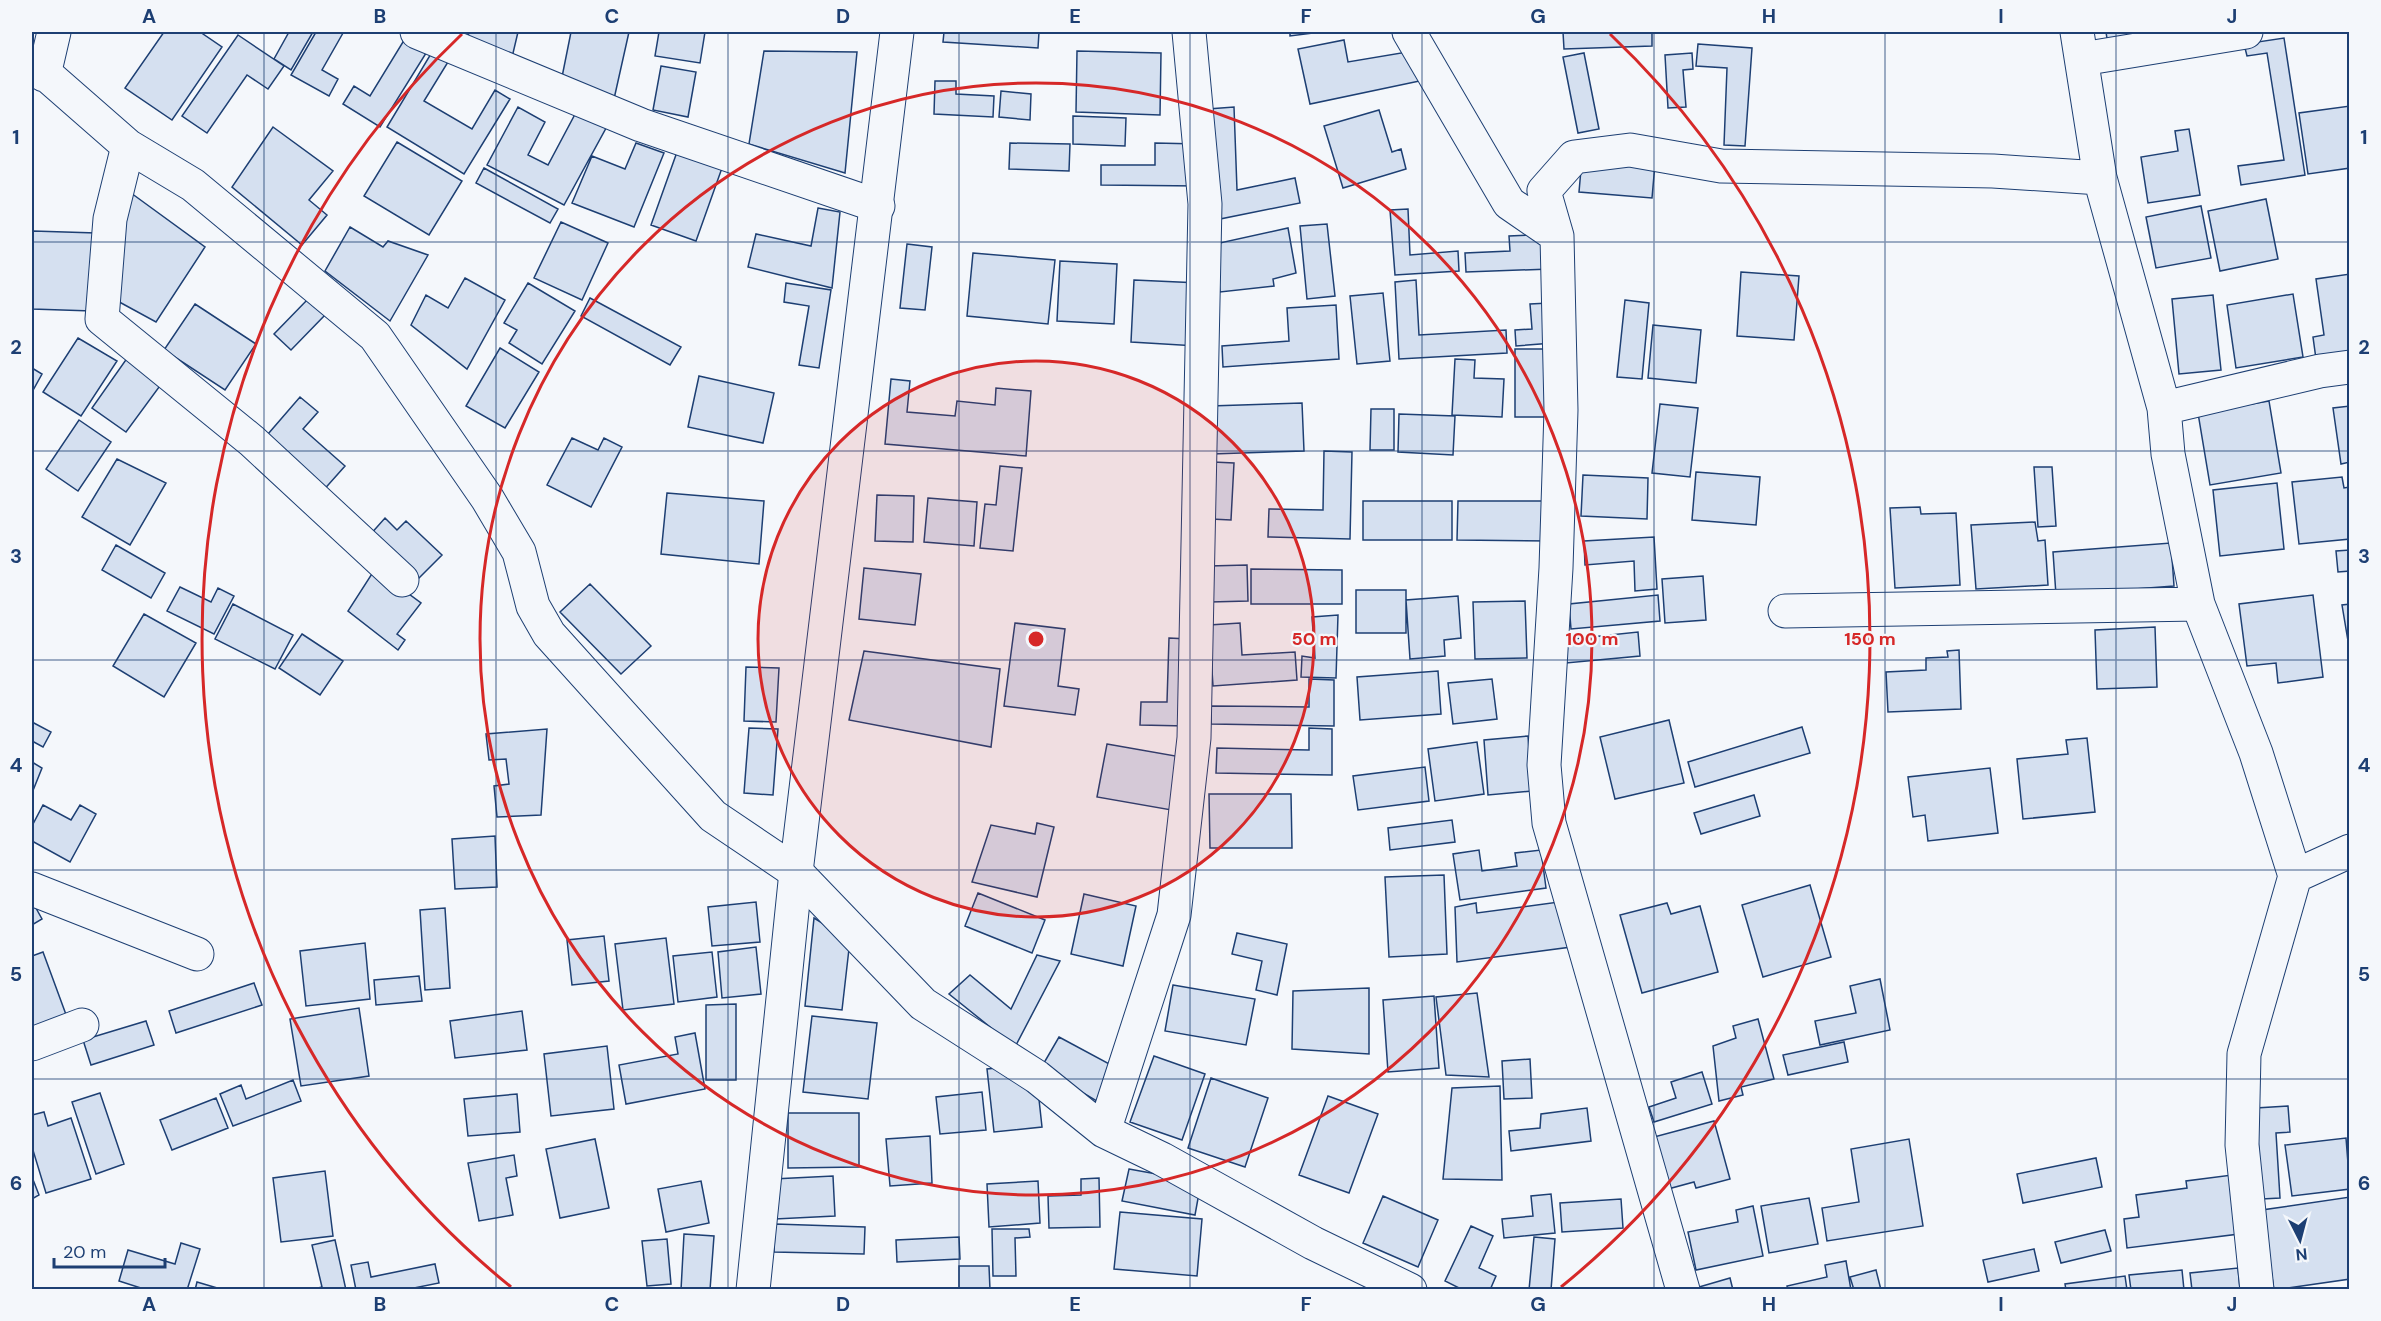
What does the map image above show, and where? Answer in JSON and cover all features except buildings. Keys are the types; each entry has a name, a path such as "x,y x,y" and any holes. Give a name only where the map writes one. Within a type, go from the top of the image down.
{"street":[{"path":"54,32 38,69 128,146 193,185 375,336 487,498 519,552 533,606 549,634 713,816 796,872 923,1004 1037,1077 1104,1131 1162,1159 1313,1243 1410,1290"},
{"path":"417,32 640,125 878,206"},
{"path":"753,1290 796,872 878,206 897,32"},
{"path":"1104,1131 1174,915 1194,738 1205,204 1189,32"},
{"path":"1409,32 1509,203 1557,236"},
{"path":"2246,32 2080,45 2100,178 2164,408 2168,454 2198,604 2256,753 2295,876 2244,1054 2242,1144 2257,1290"},
{"path":"128,146 110,219 102,319 252,441 402,580"},
{"path":"1683,1290 1549,823 1544,765 1556,568 1561,410 1557,236 1544,191 1574,157 1630,150 1721,165 1993,171 2100,178"},
{"path":"2164,408 2320,371 2349,367"},
{"path":"1785,611 2198,604"},
{"path":"2295,876 2349,851"},
{"path":"32,889 197,954"},
{"path":"32,1044 82,1024"}]}
